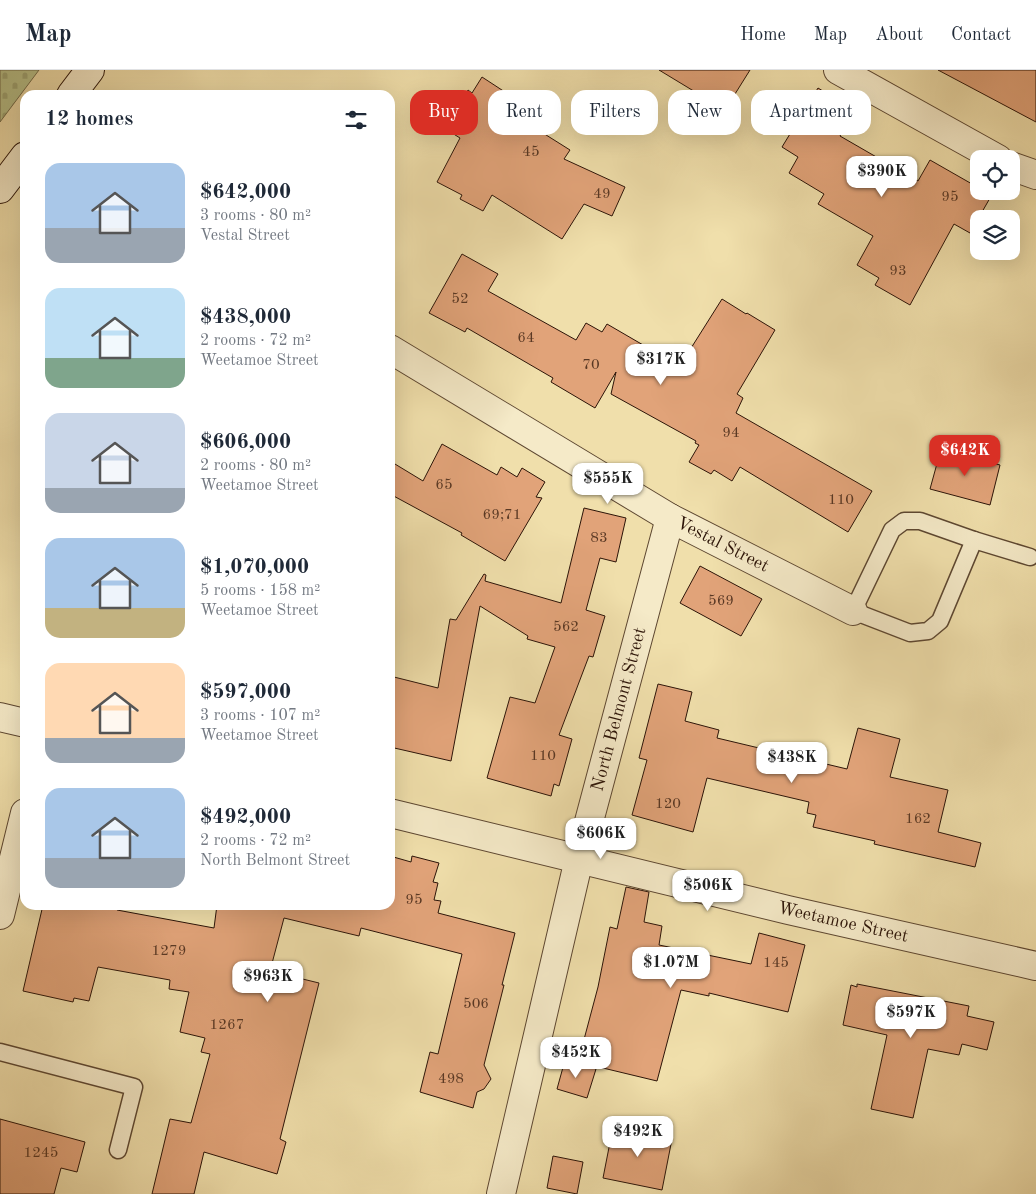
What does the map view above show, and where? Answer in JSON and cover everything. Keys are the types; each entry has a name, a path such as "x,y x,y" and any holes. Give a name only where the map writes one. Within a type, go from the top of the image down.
{"street":[{"path":"75,90 90,70"},
{"path":"854,74 983,150"},
{"path":"0,190 20,163"},
{"path":"1020,169 1036,175"},
{"name":"Vestal Street","path":"395,352 670,518 853,611"},
{"name":"North Belmont Street","path":"501,1194 579,859 670,518"},
{"path":"0,717 20,722"},
{"name":"Weetamoe Street","path":"395,813 788,910 1036,966"},
{"path":"0,915 20,833"}],"lane":[{"path":"974,540 940,621 928,631 910,633 853,611 892,530 904,521 920,521 1030,557"},
{"path":"0,1052 134,1087 118,1150"}],"green space":[{"path":"0,70 39,70 24,90 20,90 20,95 0,122"}],"building":[{"path":"659,70 750,70 738,90 692,90"},
{"path":"938,70 1036,70 1036,122"},
{"path":"482,77 502,90 488,90 488,135 546,135 570,150 564,159 625,187 612,216 584,204 562,239 492,195 483,211 460,199 462,195 437,182 460,138 455,135 478,135 478,90 474,90"},
{"path":"789,135 841,135 918,181 930,160 970,183 970,200 989,200 983,210 970,210 970,233 954,224 910,305 875,285 879,278 857,265 873,236 818,204 824,194 789,173 798,157 782,147"},
{"path":"462,254 498,274 488,291 576,340 586,323 602,332 607,324 650,349 681,364 722,299 775,330 737,394 743,398 736,413 872,491 848,532 740,467 732,481 714,470 711,474 689,462 699,445 695,443 696,441 611,394 616,372 595,408 551,382 553,378 467,328 465,332 429,313"},
{"path":"442,444 497,475 501,467 517,477 522,468 545,482 536,497 542,498 505,561 461,535 462,533 395,497 395,464 423,481"},
{"path":"941,449 1000,465 990,505 930,489"},
{"path":"584,508 626,518 616,562 600,558 586,610 605,616 593,657 589,656 559,735 572,739 559,786 554,784 551,796 487,778 510,697 535,703 555,647 527,639 528,636 480,606 451,761 395,748 395,677 438,688 450,619 456,620 484,574 486,575 485,581 561,603"},
{"path":"700,566 762,599 741,636 680,603"},
{"path":"658,684 692,692 685,721 719,730 717,738 847,769 858,728 900,739 890,777 948,790 938,832 981,843 975,867 874,844 875,841 813,827 816,815 807,813 809,802 707,778 693,832 632,815 647,760 639,758"},
{"path":"412,856 439,863 433,882 438,883 434,900 441,901 438,913 515,933 484,1065 491,1079 484,1089 477,1092 473,1108 420,1092 430,1052 438,1054 462,954 361,928 359,936 284,918 270,971 319,983 280,1139 286,1142 277,1174 204,1152 194,1194 152,1194 170,1119 191,1123 210,1054 201,1052 205,1038 180,1032 189,992 169,989 170,980 98,967 89,1001 74,998 73,1002 23,991 42,910 117,910 214,928 216,910 395,910 395,857 411,862"},
{"path":"626,887 649,892 644,922 662,926 659,945 751,964 759,933 805,945 788,1012 709,993 709,996 681,990 657,1081 578,1062 598,987 610,927 617,929"},
{"path":"857,984 969,1006 967,1016 994,1022 987,1050 962,1044 959,1055 928,1049 913,1118 871,1109 887,1035 843,1025 851,985 857,987"},
{"path":"565,1060 596,1069 587,1098 557,1089"},
{"path":"0,1119 85,1142 77,1172 61,1168 54,1194 0,1194"},
{"path":"613,1127 672,1139 662,1190 603,1178"},
{"path":"553,1156 583,1162 577,1194 547,1188"}]}
